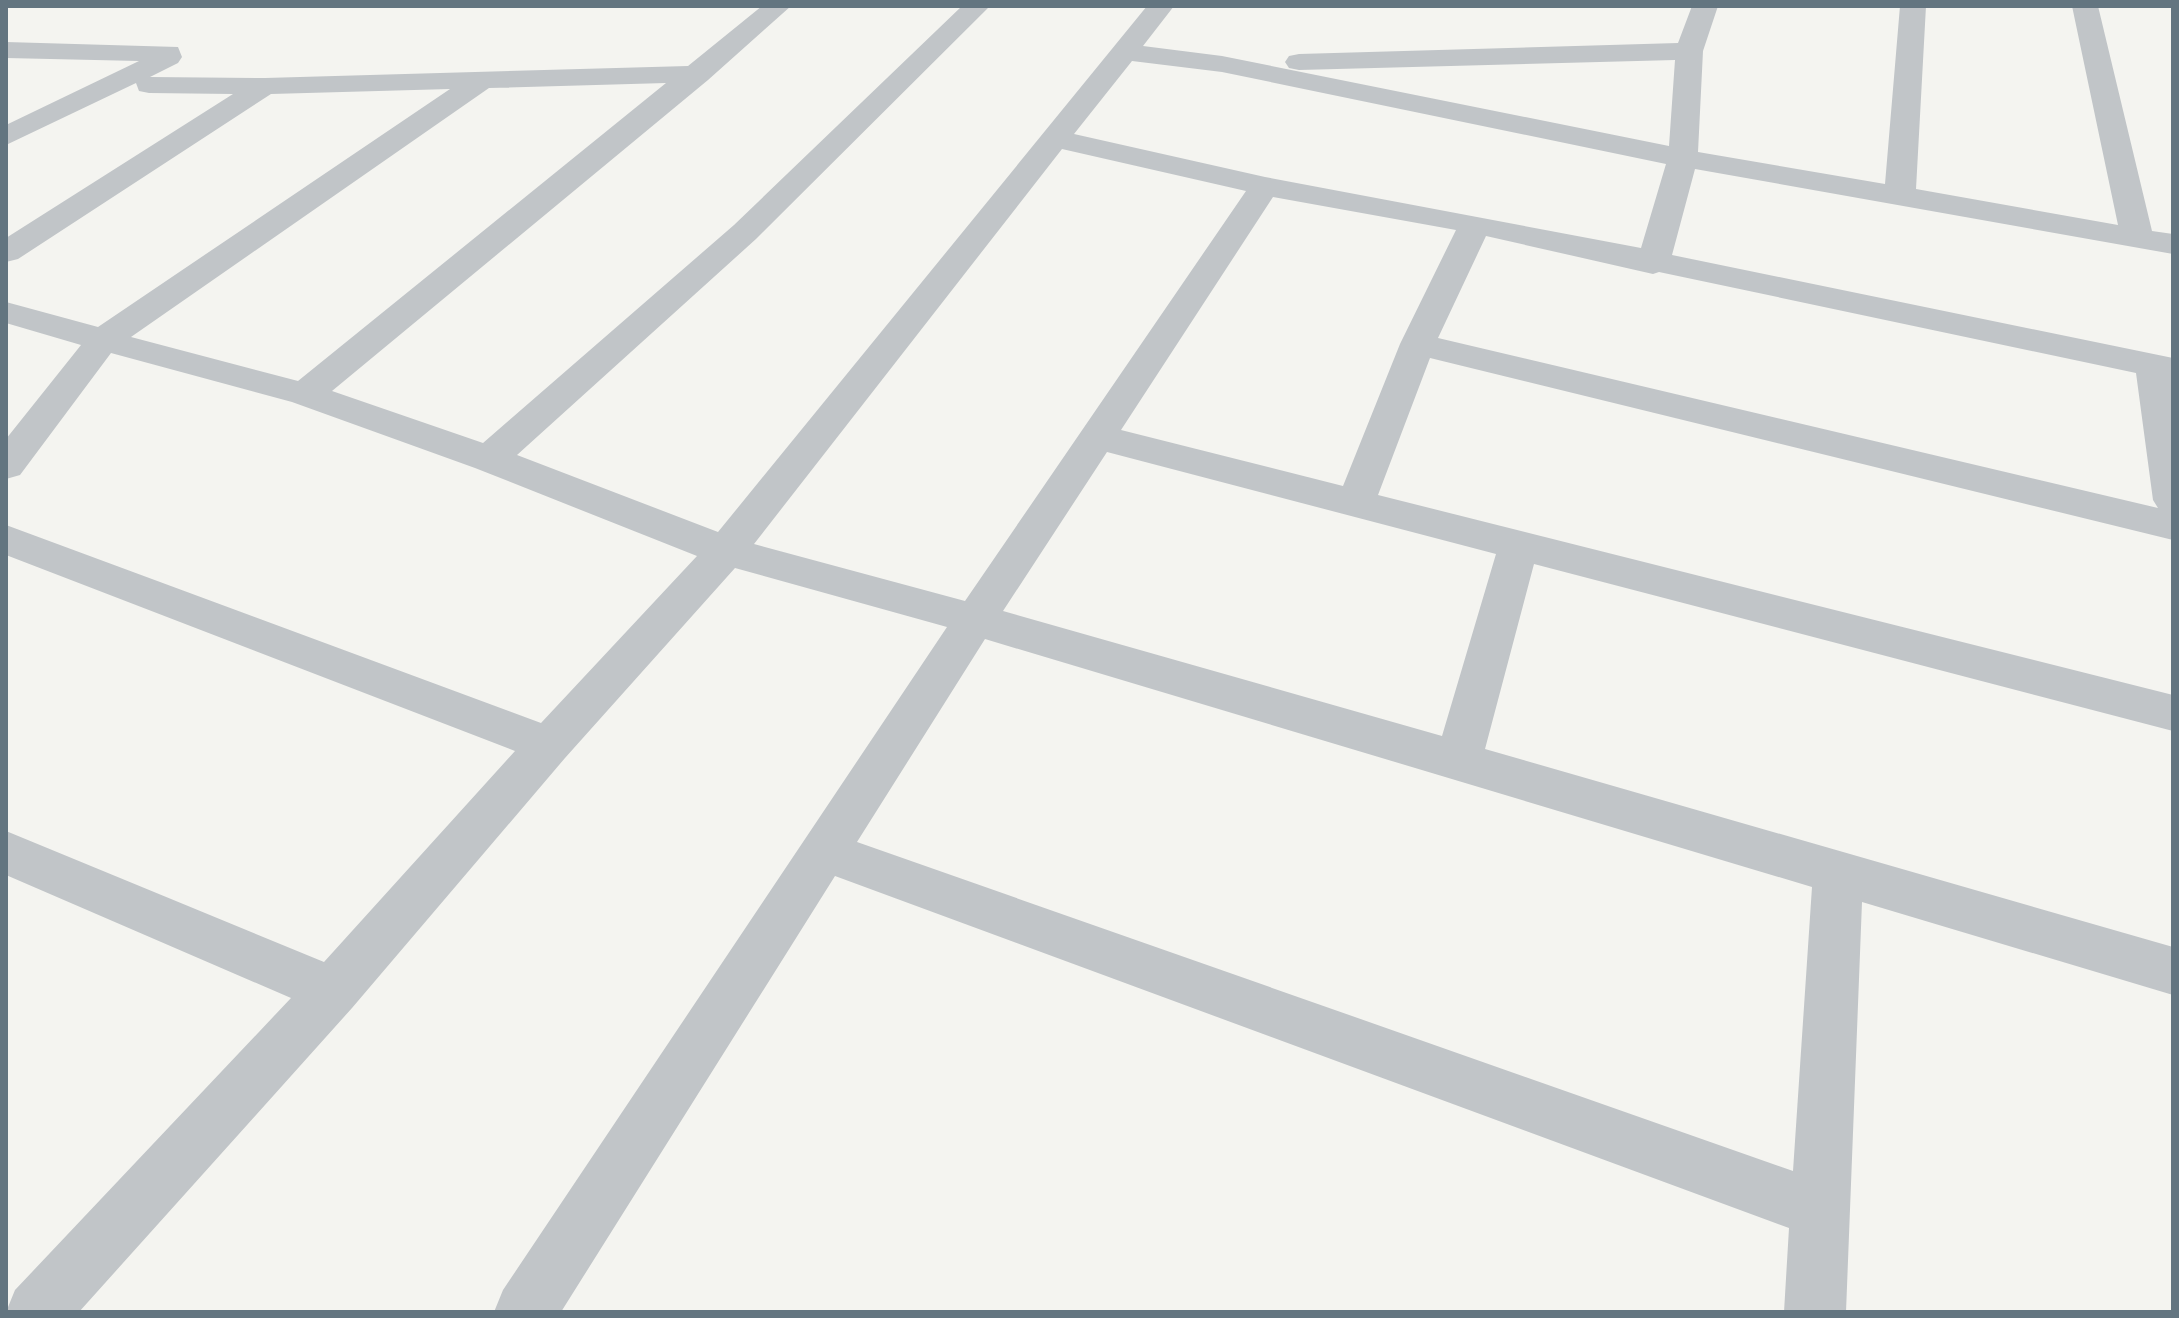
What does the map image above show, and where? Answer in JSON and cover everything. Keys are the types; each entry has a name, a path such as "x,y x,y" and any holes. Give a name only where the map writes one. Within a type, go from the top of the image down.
{"street":[{"path":"305,394 778,6"},
{"path":"489,459 745,232 977,6"},
{"path":"37,1312 333,991 549,745 726,551 1161,6"},
{"path":"1653,264 1683,158 1689,51 1705,6"},
{"path":"1900,195 1913,6"},
{"path":"2085,6 2137,237"},
{"path":"6,50 169,54 6,136"},
{"path":"1222,64 1689,51"},
{"path":"1125,52 1222,64 1683,158 2173,244"},
{"path":"149,85 265,86 698,74"},
{"path":"6,466 103,340 485,78"},
{"path":"6,252 265,86"},
{"path":"1056,139 1265,186 1475,224 1653,264 2163,367 2173,500"},
{"path":"525,1312 827,852 976,618 1265,186"},
{"path":"1356,502 1418,344 1475,224"},
{"path":"6,312 305,394 489,459 726,551 976,618 1838,875 2173,971"},
{"path":"1418,344 2173,526"},
{"path":"1097,437 2173,713"},
{"path":"6,539 549,745"},
{"path":"1458,762 1519,545"},
{"path":"6,852 333,991"},
{"path":"827,852 1820,1210"},
{"path":"1815,1312 1838,875"}]}
